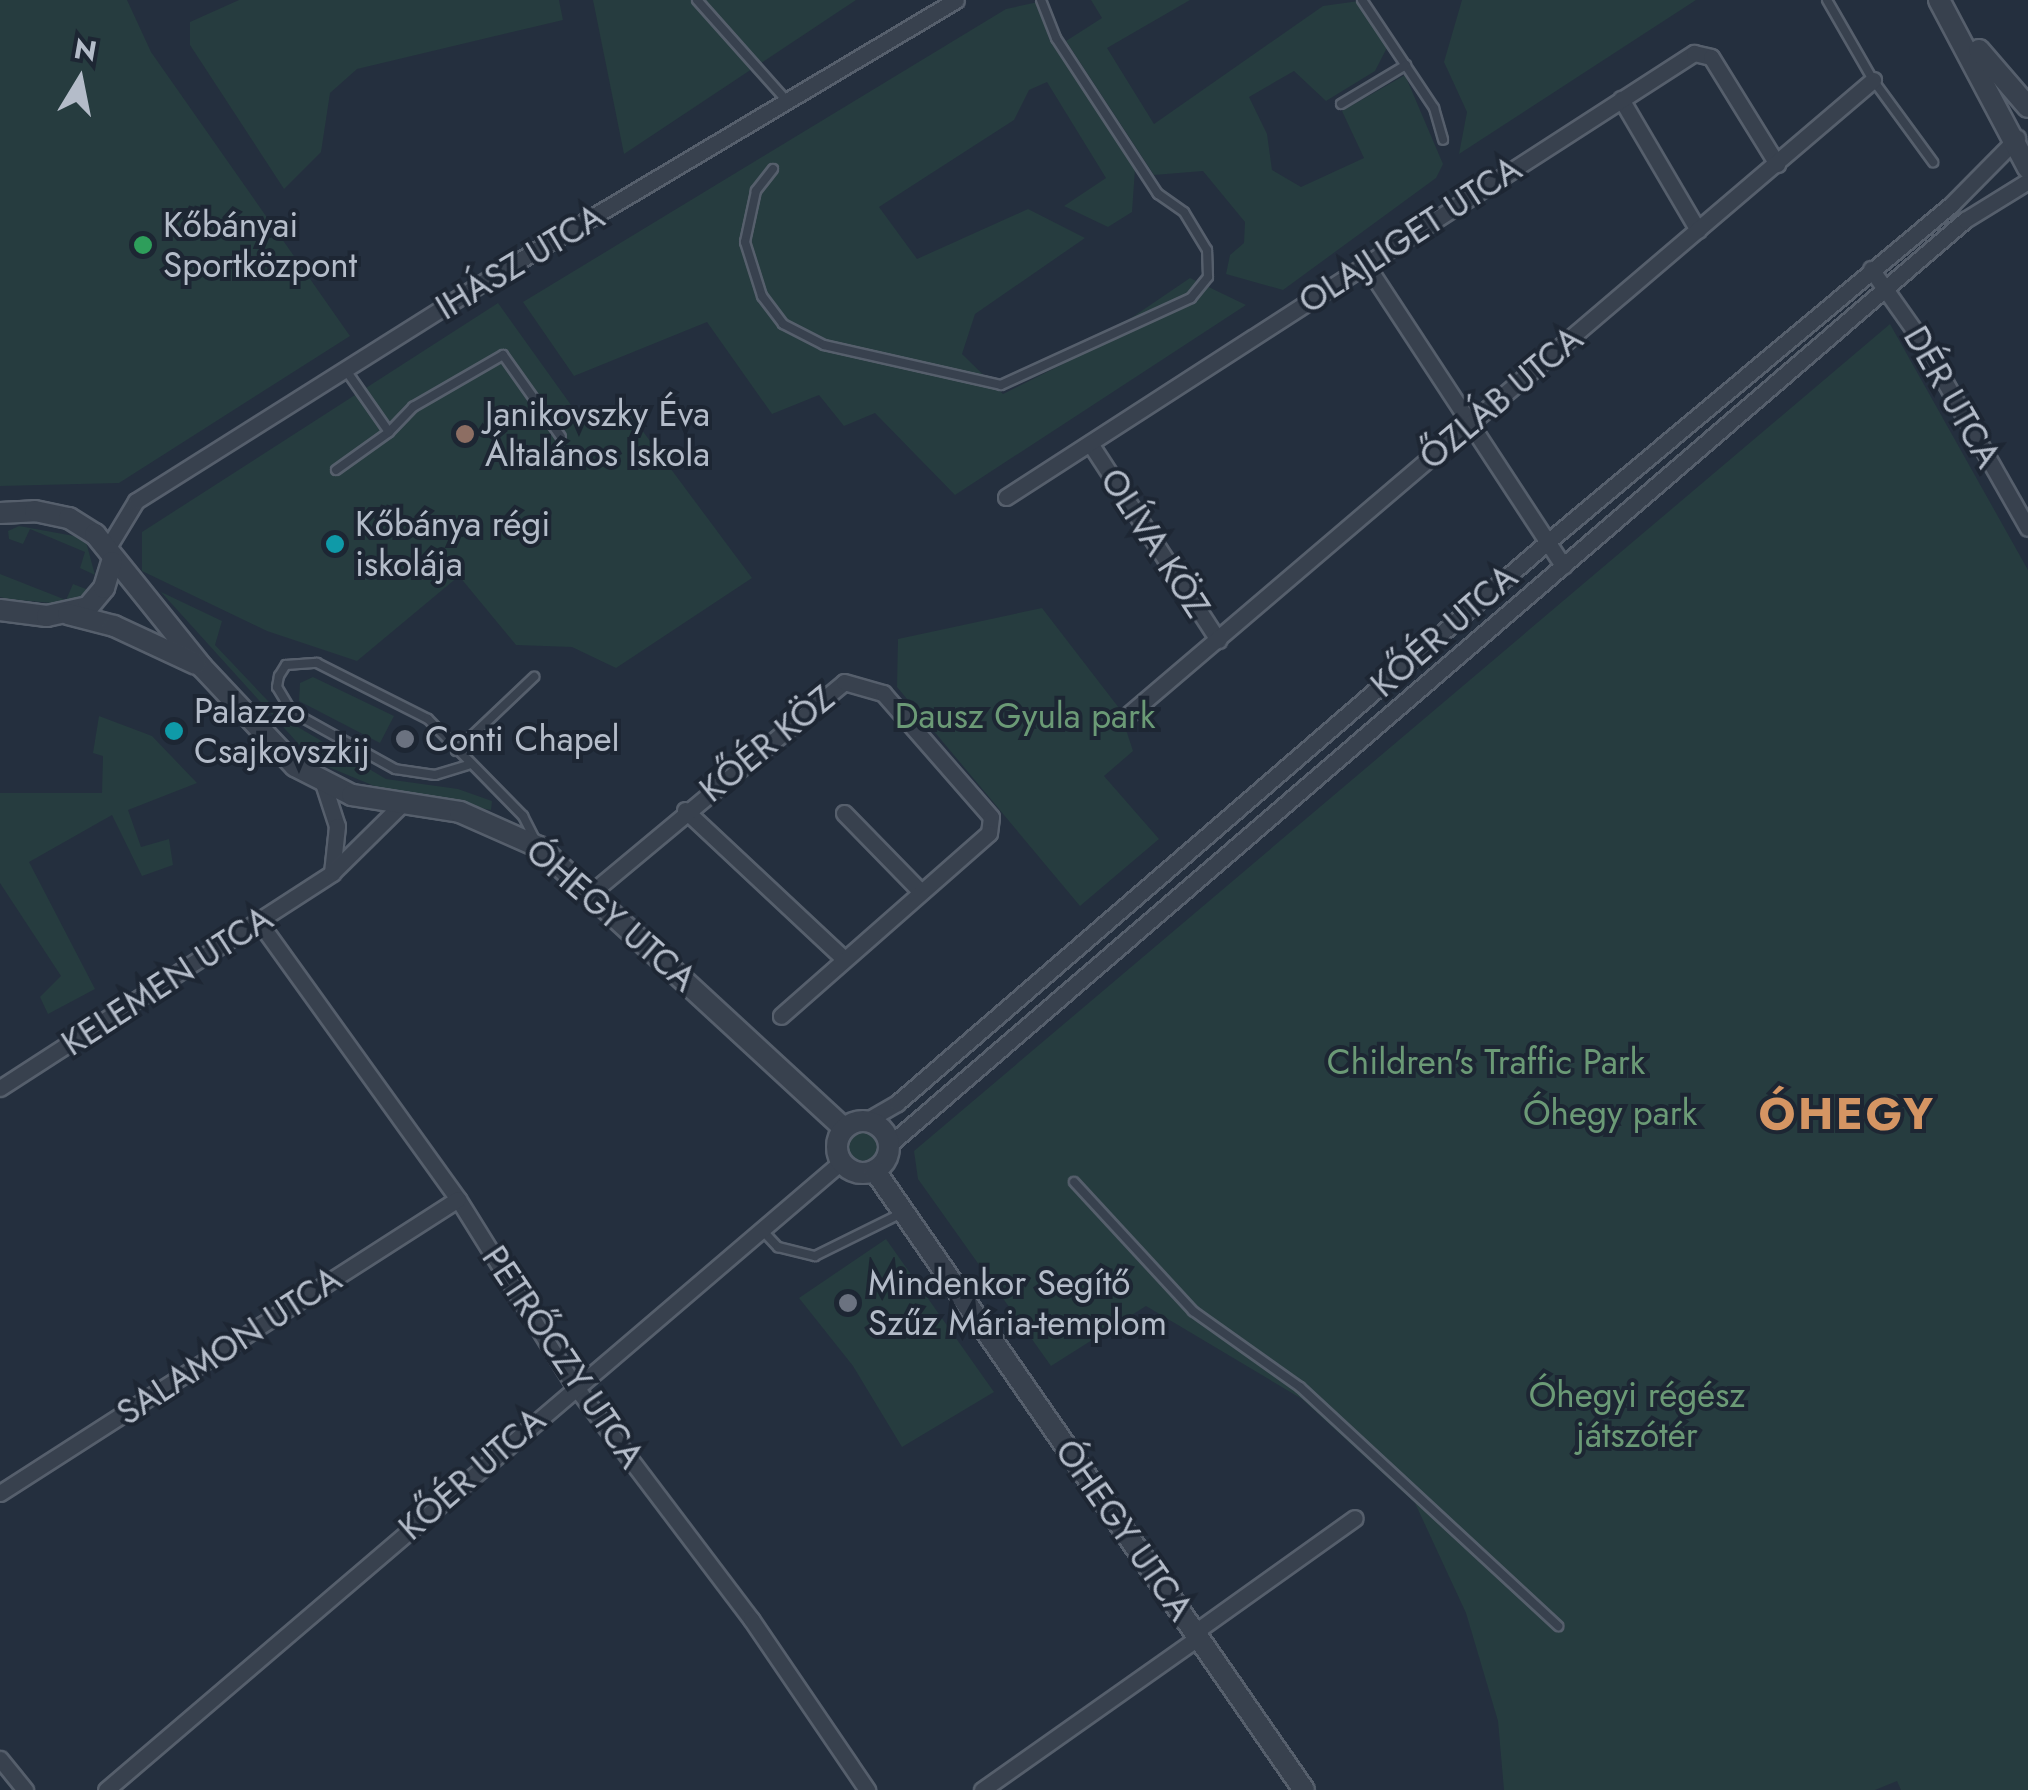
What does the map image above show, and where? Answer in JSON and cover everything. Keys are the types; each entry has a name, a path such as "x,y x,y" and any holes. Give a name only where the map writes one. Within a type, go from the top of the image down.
{"street":[{"name":"IHÁSZ UTCA","path":"110,555 136,501 346,368 956,0"},
{"path":"1943,7 2028,107"},
{"path":"1943,7 2023,131 2028,168"},
{"name":"OLAJLIGET UTCA","path":"1006,497 1091,445 1365,262 1701,51 1777,164"},
{"name":"ŐZLÁB UTCA","path":"1128,715 1873,80"},
{"path":"1621,98 1698,230"},
{"name":"KŐÉR UTCA","path":"866,1120 897,1103 1545,544 1979,180 2023,131"},
{"name":"KŐÉR UTCA","path":"890,1144 1889,291 1965,220 2028,182"},
{"path":"1365,262 1467,426 1563,566"},
{"name":"DÉR UTCA","path":"1871,270 1889,291 2028,528"},
{"name":"OLÍVA KÖZ","path":"1091,445 1218,640"},
{"name":"ÓHEGY UTCA","path":"3,515 69,518 110,555 158,608 202,667 270,745 323,783 399,807 460,812 538,847 844,1128"},
{"path":"68,614 97,600 110,555"},
{"path":"0,610 68,614 114,626 202,667"},
{"name":"KŐÉR KÖZ","path":"591,893 685,810 844,682 862,682 884,693 991,817 988,833 781,1016"},
{"path":"323,783 337,826 332,873"},
{"name":"KELEMEN UTCA","path":"0,1088 332,873 399,807"},
{"path":"685,810 844,959"},
{"path":"844,813 921,892"},
{"name":"PETRŐCZY UTCA","path":"260,922 458,1199 574,1385 751,1619 867,1790"},
{"path":"866,1120 883,1129 890,1144 875,1171 860,1174 841,1162 837,1140 844,1128 866,1120"},
{"name":"KŐÉR UTCA","path":"106,1790 574,1385 841,1162"},
{"name":"ÓHEGY UTCA","path":"875,1171 1304,1790"},
{"name":"SALAMON UTCA","path":"0,1493 458,1199"},
{"path":"982,1790 1355,1518"},
{"path":"0,1760 25,1790"}],"lane":[{"path":"697,0 788,102"},
{"path":"773,169 756,191 745,242 762,296 783,324 824,346 1001,385 1191,298 1208,277 1208,250 1184,212 1158,194 1056,38 1042,0"},
{"path":"1362,0 1434,108 1443,140"},
{"path":"1827,0 1873,80 1933,162"},
{"path":"1341,104 1406,65"},
{"path":"336,470 426,399 502,354 560,438"},
{"path":"346,368 389,432"},
{"path":"468,766 435,776 395,769 292,712 277,688 279,676 286,665 316,663 428,719 468,766 523,816 538,847"},
{"path":"456,751 534,677"},
{"path":"1074,1182 1193,1311 1300,1387 1558,1626"},
{"path":"761,1230 778,1247 815,1256 902,1213"}],"green space":[{"name":"Kőbányai Sportközpont","path":"0,0 127,0 151,52 350,336 119,483 0,486"},
{"path":"239,0 559,0 563,20 357,69 330,93 321,152 284,189 190,45 190,22"},
{"path":"593,0 856,0 624,154"},
{"path":"1091,0 1190,0 1107,48 1154,124 1323,6 1366,0 1393,36 1375,71 1326,101 1294,71 1249,97 1267,134 1272,170 1301,187 1364,158 1342,111 1405,75 1443,164 1436,178 1283,290 1226,274 1230,255 1244,243 1245,222 1203,171 1154,175 1066,41 1102,18"},
{"path":"1462,0 1696,0 1459,154 1467,112 1444,62"},
{"path":"1038,2 1049,39 1135,169 1132,212 1108,227 1064,206 1106,178 1047,82 1029,90 1014,120 879,207 917,259 1028,209 1085,238 975,314 962,354 1003,394 1065,363 1190,278 1246,305 955,495 875,413 844,426 819,395 772,414 707,322 574,376 523,302 1006,9"},
{"path":"498,303 576,412 627,410 752,578 616,668 572,647 516,645 459,576 357,661 267,631 142,571 142,532"},
{"name":"Óhegy park","path":"1890,324 2028,570 2028,1790 1901,1790 1897,1781 1875,1790 1504,1790 1498,1721 1466,1613 1415,1503 1302,1399 1146,1306 1051,1366 918,1179 914,1151"},
{"path":"19,526 85,538 95,575 80,568 85,552 30,529 23,544 9,539 8,531"},
{"path":"0,574 66,600 73,584 91,591 63,604 8,599 0,597"},
{"path":"161,592 222,621 215,645 286,720 386,779 458,789 492,801 491,810 379,788 314,761"},
{"name":"Dausz Gyula park","path":"1042,608 1119,708 1133,751 1104,776 1159,839 1080,906 897,687 898,639"},
{"path":"313,677 394,716 380,743 299,701 300,683"},
{"path":"99,716 152,736 197,783 128,810 141,847 169,839 173,865 142,876 112,815 29,862 95,989 48,1014 40,997 61,976 0,883 0,793 102,793 103,756 93,753"},
{"path":"863,1131 874,1135 878,1146 874,1157 863,1161 852,1157 848,1146 852,1135"},
{"path":"886,1239 994,1392 902,1447 853,1366 799,1298"}],"place":[{"name":"Kőbányai Sportközpont","path":"143,245"},
{"name":"Janikovszky Éva Általános Iskola","path":"465,434"},
{"name":"Kőbánya régi iskolája","path":"335,544"},
{"name":"Palazzo Csajkovszkij","path":"174,731"},
{"name":"Conti Chapel","path":"405,739"},
{"name":"Mindenkor Segítő Szűz Mária-templom","path":"848,1303"}],"district":[{"name":"ÓHEGY","path":"1847,1114"}],"park label":[{"name":"Children's Traffic Park","path":"1486,1062"},
{"name":"Óhegyi régész játszótér","path":"1637,1415"}]}
